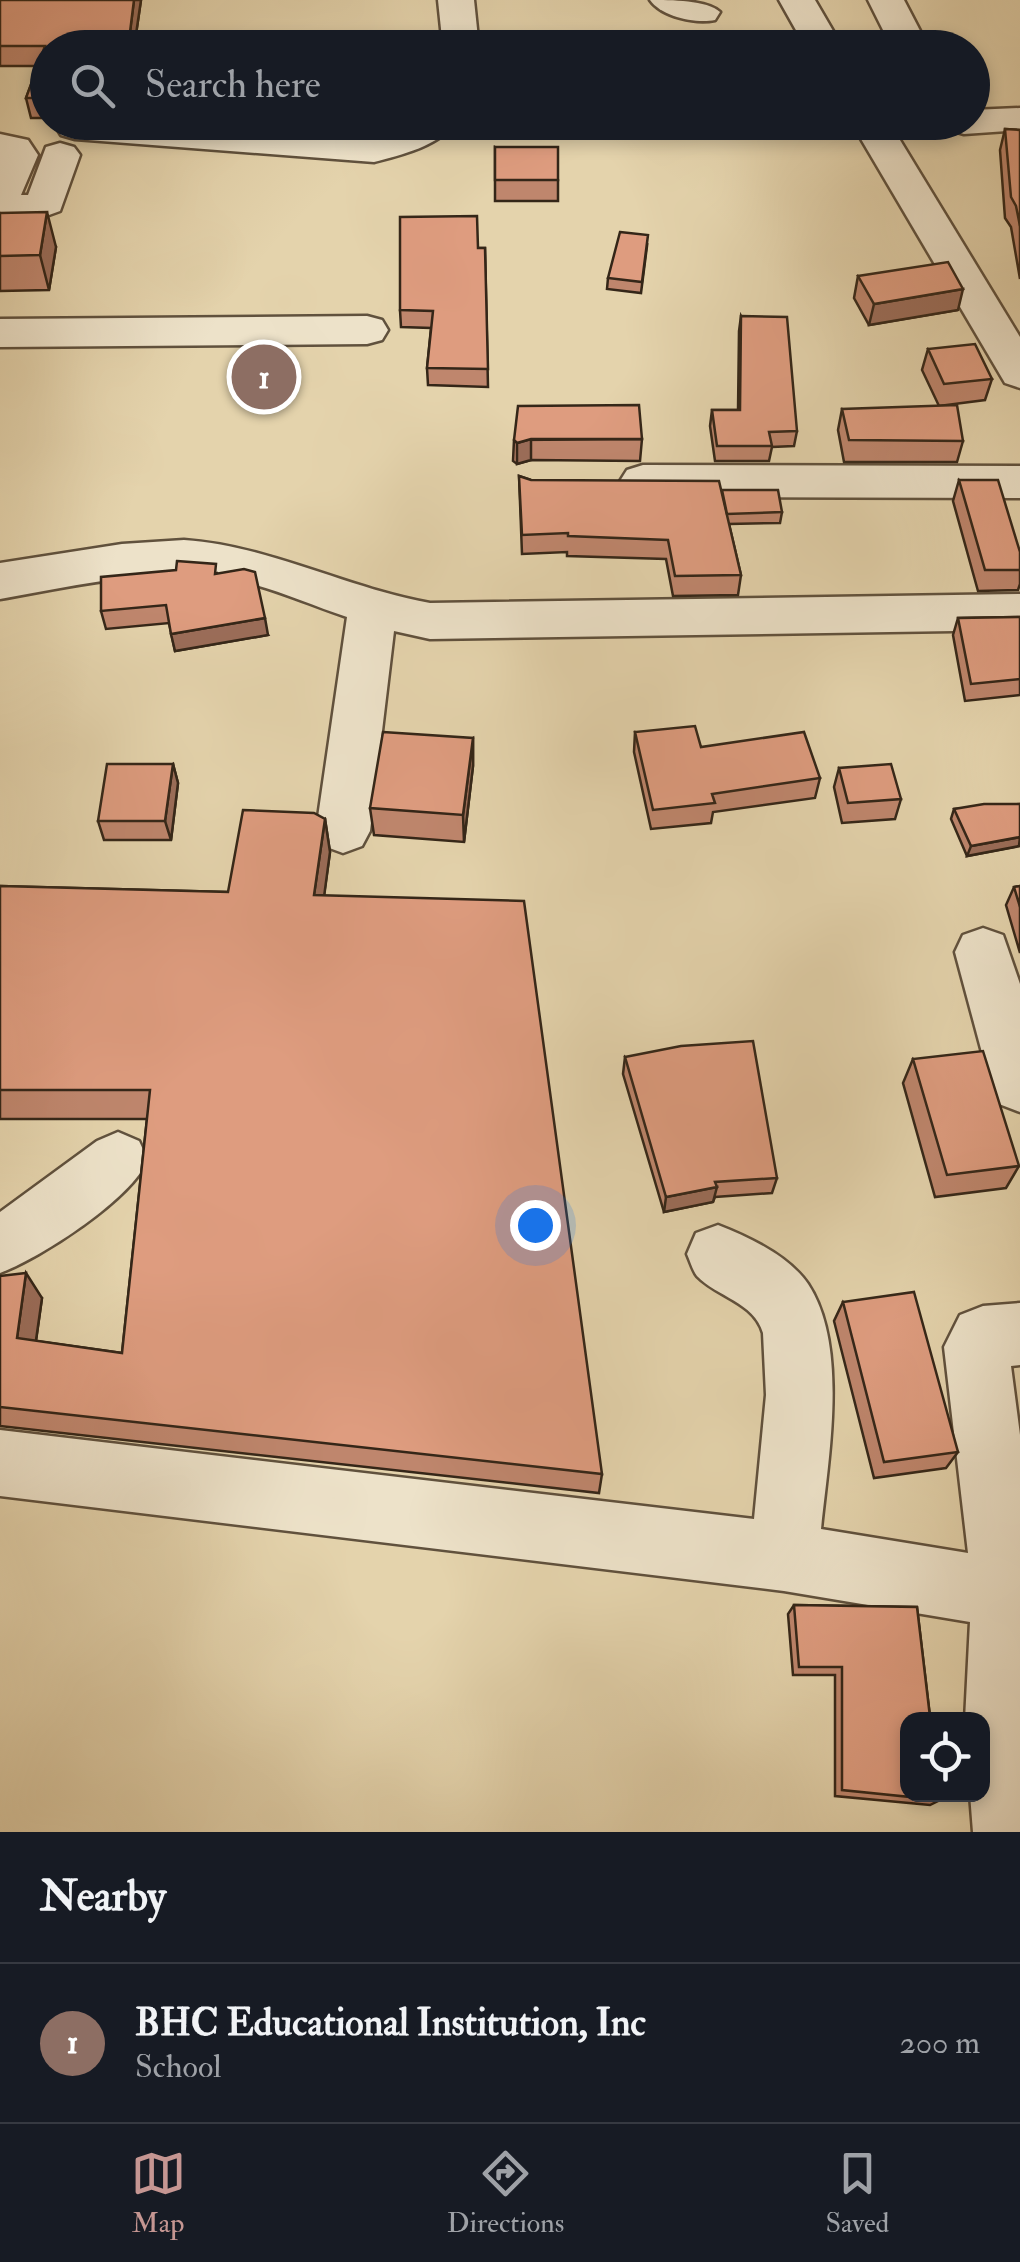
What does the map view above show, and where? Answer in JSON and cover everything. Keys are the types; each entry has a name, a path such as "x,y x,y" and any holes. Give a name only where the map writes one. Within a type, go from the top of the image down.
{"street":[{"path":"456,0 459,30"},
{"path":"797,0 814,30"},
{"path":"886,0 902,30"},
{"path":"990,121 1020,119"},
{"path":"0,208 38,207 46,202 68,141 374,150 404,140"},
{"path":"881,140 1020,373"},
{"path":"0,146 14,148 18,154 0,197"},
{"path":"0,334 367,330"},
{"path":"609,481 1020,482"},
{"path":"0,582 150,557 245,565 372,609 430,622 1020,612"},
{"path":"343,831 372,609"},
{"path":"983,952 1020,1086"},
{"path":"0,1244 16,1237 118,1160"},
{"path":"718,1254 779,1297 790,1314 799,1386 784,1557"},
{"path":"1010,1832 999,1697 1013,1593 976,1347 982,1336 1020,1334"},
{"path":"0,1463 784,1557 1013,1593"}],"building":[{"path":"0,0 134,0 130,30 30,30 30,46 0,46"},
{"path":"1005,129 1020,130 1020,226 1011,197"},
{"path":"495,147 558,147 558,180 495,180"},
{"path":"47,212 40,255 0,256 0,213"},
{"path":"477,216 478,248 485,248 488,369 427,368 433,311 400,310 400,217"},
{"path":"620,232 648,235 642,282 608,278"},
{"path":"948,262 963,289 874,304 858,276"},
{"path":"741,316 787,317 797,431 769,432 772,446 717,446 712,410 740,410"},
{"path":"975,344 992,379 944,384 928,349"},
{"path":"639,405 642,439 531,439 517,443 514,440 518,406"},
{"path":"957,405 963,441 849,440 842,409"},
{"path":"519,476 531,480 719,481 741,575 675,576 668,540 568,533 522,535"},
{"path":"959,480 998,480 1020,552 1020,570 985,570"},
{"path":"722,490 778,490 782,512 727,514"},
{"path":"177,561 216,564 215,574 244,569 255,572 265,618 171,634 166,605 101,611 101,577 176,570"},
{"path":"1020,617 1020,679 971,684 958,618"},
{"path":"695,726 701,747 804,732 820,778 712,794 715,803 653,810 635,732"},
{"path":"383,732 473,738 463,815 370,808"},
{"path":"107,764 173,764 165,821 98,821"},
{"path":"891,764 901,799 848,803 839,768"},
{"path":"1020,804 1020,837 971,846 954,809"},
{"path":"243,810 314,813 325,819 314,895 524,901 602,1474 0,1407 0,1276 26,1273 17,1338 122,1353 150,1090 0,1090 0,886 228,892"},
{"path":"1020,886 1020,907 1014,887"},
{"path":"753,1041 777,1178 715,1182 717,1187 666,1197 625,1057 681,1046"},
{"path":"983,1051 1019,1166 947,1175 913,1059"},
{"path":"914,1292 958,1452 884,1462 843,1302"},
{"path":"794,1605 917,1607 929,1712 900,1712 900,1796 842,1790 842,1667 799,1667"}],"place":[{"name":"BHC Educational Institution, Inc","path":"264,377"}]}
